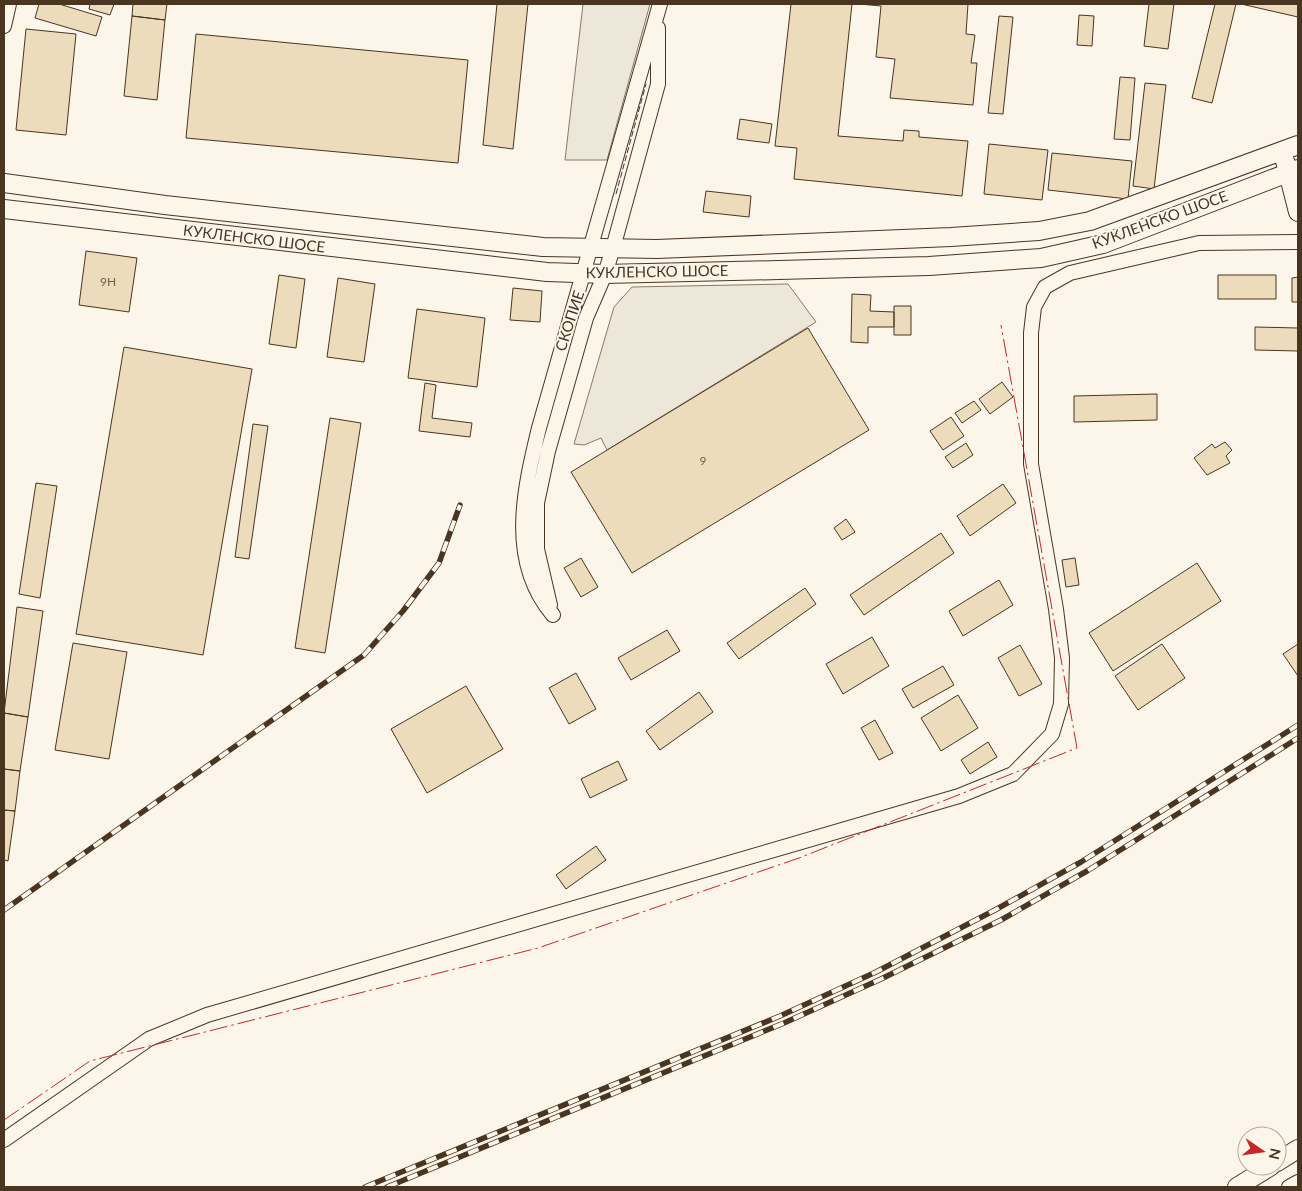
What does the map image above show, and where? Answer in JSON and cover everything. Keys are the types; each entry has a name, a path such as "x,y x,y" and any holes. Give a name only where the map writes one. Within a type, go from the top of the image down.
{"main road":[{"name":"КУКЛЕНСКО ШОСЕ","path":"4,183 184,207 543,247 663,249 892,240 1039,231 1090,222 1298,145"},
{"path":"1282,152 1294,170 1298,212"},
{"name":"КУКЛЕНСКО ШОСЕ","path":"4,209 530,271 605,274 928,266 1041,258 1103,244 1294,170"},
{"path":"1287,1156 1298,1149"},
{"path":"1237,1187 1255,1176"}],"street":[{"path":"4,26 9,4"},
{"name":"СКОПИЕ","path":"659,7 658,84 605,274 586,318 537,503 536,525 539,565 553,615 536,592 528,567 522,524 523,499 539,428 659,7"},
{"path":"4,1140 149,1039 208,1015 950,799 1013,774 1052,734 1061,704 1062,658 1056,609 1031,464 1031,332 1034,307 1045,287 1070,273 1199,243 1298,242"},
{"path":"539,428 554,433"},
{"path":"1289,1187 1298,1182"}],"shaded area":[{"path":"583,4 650,4 607,160 565,160"},
{"path":"788,284 816,322 607,450 601,438 584,445 574,444 614,307 632,287"}],"building":[{"path":"39,4 59,4 102,17 96,36 35,18"},
{"path":"90,4 114,4 110,15 89,9"},
{"path":"133,4 167,4 165,20 132,16"},
{"path":"497,4 528,4 513,149 483,145"},
{"path":"791,4 852,4 838,136 903,141 904,130 919,131 919,137 968,141 962,196 794,179 797,148 775,146"},
{"path":"859,4 968,4 966,34 975,35 971,63 977,63 973,105 890,98 895,59 876,57 881,6"},
{"path":"1149,4 1174,4 1168,49 1144,46"},
{"path":"1215,4 1236,4 1212,103 1192,98"},
{"path":"1241,4 1298,4 1298,17"},
{"path":"1079,15 1094,16 1092,46 1077,45"},
{"path":"132,16 165,20 157,100 124,96"},
{"path":"999,16 1013,17 1003,114 988,113"},
{"path":"26,29 76,34 66,135 16,130"},
{"path":"196,34 468,60 458,163 186,138"},
{"path":"1120,77 1135,78 1130,140 1114,139"},
{"path":"1145,83 1166,85 1154,189 1133,186"},
{"path":"740,119 772,124 769,143 737,139"},
{"path":"989,144 1048,150 1042,200 984,194"},
{"path":"1052,153 1132,161 1128,199 1048,190"},
{"path":"706,191 751,196 749,217 703,212"},
{"path":"86,251 137,258 129,312 79,305"},
{"path":"279,275 305,279 296,348 269,344"},
{"path":"1218,275 1276,275 1276,299 1218,299"},
{"path":"1298,277 1298,302 1292,302 1292,278"},
{"path":"338,278 375,284 364,362 327,357"},
{"path":"513,288 542,291 540,322 510,320"},
{"path":"852,294 871,295 870,311 894,312 894,327 868,327 868,343 851,342"},
{"path":"894,306 911,306 911,335 894,335"},
{"path":"417,309 485,318 477,387 408,378"},
{"path":"1255,327 1298,328 1298,351 1255,350"},
{"path":"808,328 869,430 632,573 571,472"},
{"path":"124,347 252,369 203,655 76,634"},
{"path":"1002,382 1013,397 990,414 979,399"},
{"path":"425,383 436,385 432,418 472,423 470,437 419,431"},
{"path":"1157,394 1157,420 1074,422 1074,396"},
{"path":"974,401 981,410 962,423 955,413"},
{"path":"951,417 964,436 943,450 930,431"},
{"path":"330,418 361,423 325,653 295,648"},
{"path":"253,424 268,426 249,559 235,557"},
{"path":"1225,442 1232,450 1226,456 1230,463 1207,475 1194,458 1212,444 1215,448"},
{"path":"966,443 973,455 953,468 945,457"},
{"path":"36,483 57,486 40,598 19,594"},
{"path":"1003,484 1016,503 970,536 957,516"},
{"path":"846,519 855,532 842,540 834,528"},
{"path":"941,533 954,553 864,615 850,595"},
{"path":"581,558 598,587 581,597 564,568"},
{"path":"1075,558 1079,585 1066,587 1062,560"},
{"path":"1197,563 1221,601 1113,671 1089,633"},
{"path":"999,580 1013,605 963,636 949,611"},
{"path":"805,588 816,604 739,659 727,643"},
{"path":"17,607 43,611 28,717 4,713"},
{"path":"667,630 680,651 631,680 618,658"},
{"path":"872,637 889,666 843,694 826,664"},
{"path":"73,643 127,652 109,759 55,750"},
{"path":"1162,644 1185,678 1138,710 1115,676"},
{"path":"1298,644 1298,676 1283,654"},
{"path":"1020,645 1042,684 1019,696 998,658"},
{"path":"943,666 954,685 913,708 902,689"},
{"path":"576,673 596,709 569,724 549,688"},
{"path":"466,686 503,749 427,793 391,729"},
{"path":"699,692 713,712 660,750 646,731"},
{"path":"958,695 978,728 941,751 921,718"},
{"path":"4,713 28,717 20,771 4,769"},
{"path":"875,720 893,753 879,760 861,728"},
{"path":"988,742 997,757 970,774 961,760"},
{"path":"618,761 627,780 590,798 581,779"},
{"path":"4,769 20,771 15,811 4,810"},
{"path":"4,810 15,811 8,861 4,860"},
{"path":"596,846 606,860 566,889 556,875"}],"railway":[{"path":"4,910 364,655 403,611 439,563 460,505"},
{"path":"365,1187 780,1016 876,972 995,910 1081,862 1298,725"},
{"path":"387,1187 784,1023 881,979 1001,920 1087,871 1298,738"}],"fence":[{"path":"616,194 646,84"}],"power":[{"path":"4,1120 90,1061 538,948 799,858 1077,748 1001,325"}]}
